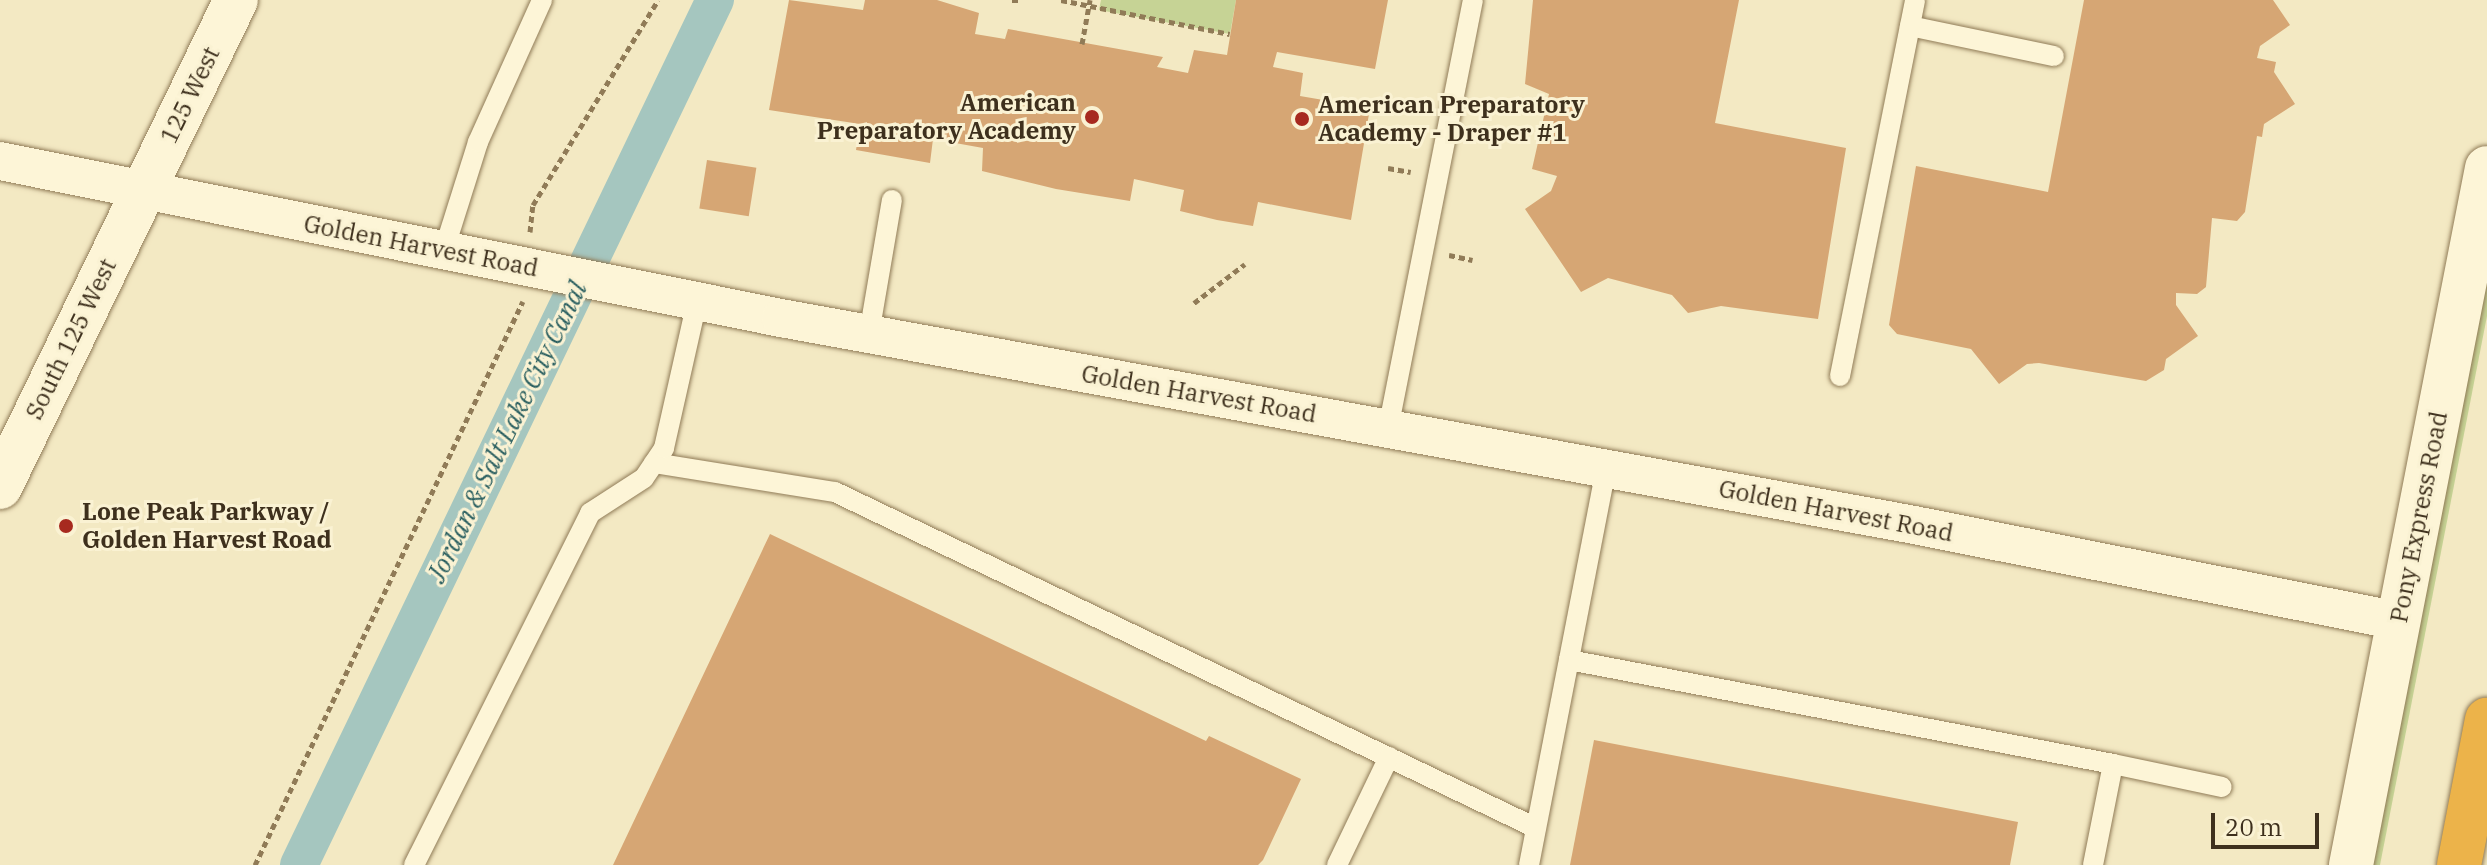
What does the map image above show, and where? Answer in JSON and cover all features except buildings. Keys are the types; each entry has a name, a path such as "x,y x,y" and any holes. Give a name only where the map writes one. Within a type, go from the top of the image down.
{"highway":[{"path":"2459,865 2487,720"}],"street":[{"name":"125 West","path":"143,190 236,0"},
{"name":"Golden Harvest Road","path":"0,161 869,334 1606,469 2398,621"},
{"name":"Pony Express Road","path":"2351,865 2487,168"},
{"name":"South 125 West","path":"0,487 143,190"}],"lane":[{"path":"444,250 478,142 542,0"},
{"path":"1388,429 1473,0"},
{"path":"1840,376 1915,0"},
{"path":"1910,26 2054,56"},
{"path":"869,334 892,200"},
{"path":"414,865 590,513 644,478 664,448 697,301"},
{"path":"654,463 835,492 1536,828"},
{"path":"1529,865 1606,469"},
{"path":"1569,660 2222,787"},
{"path":"1337,865 1389,757"},
{"path":"2093,865 2113,764"}],"path":[{"path":"255,865 523,307 534,268 533,205 658,0"},
{"path":"1012,0 1019,0"},
{"path":"1061,0 1230,34"},
{"path":"1082,44 1090,0"},
{"path":"1194,303 1245,264"}],"green space":[{"path":"1101,0 1236,0 1230,34 1099,10"},
{"path":"2487,254 2487,316 2380,865 2367,865"}],"waterway":[{"name":"Jordan & Salt Lake City Canal","path":"299,865 715,0"}],"place":[{"name":"American Preparatory Academy","path":"1092,117"},
{"name":"American Preparatory Academy - Draper #1","path":"1302,119"},
{"name":"Lone Peak Parkway / Golden Harvest Road","path":"66,526"}]}
